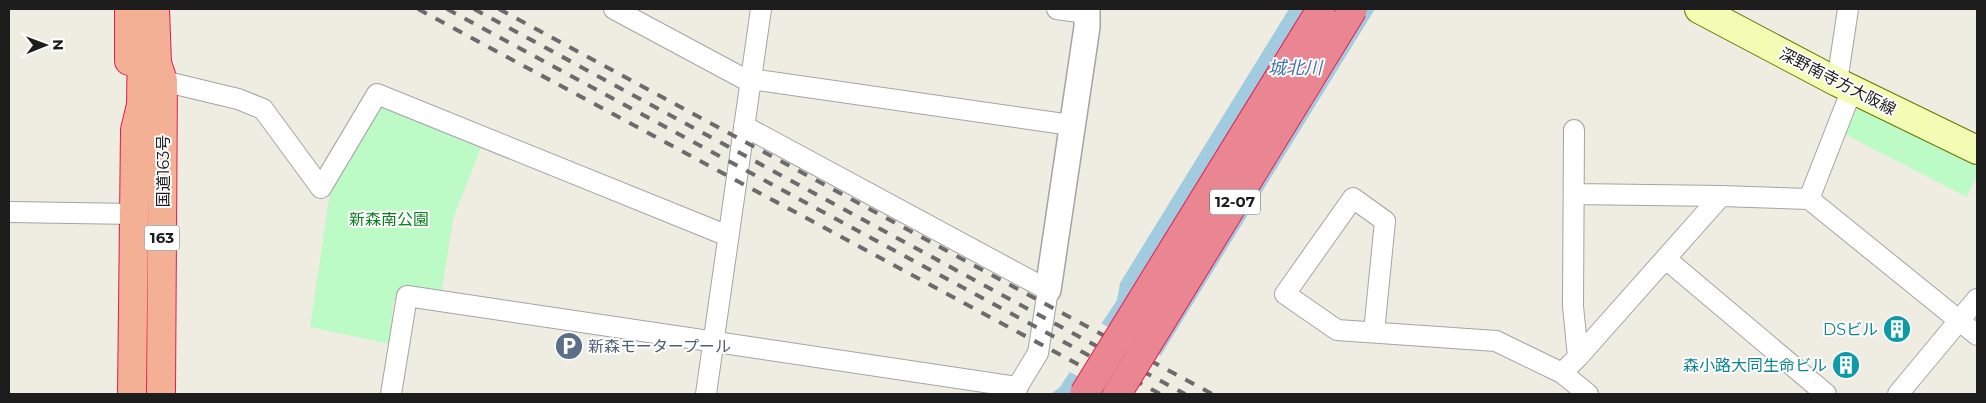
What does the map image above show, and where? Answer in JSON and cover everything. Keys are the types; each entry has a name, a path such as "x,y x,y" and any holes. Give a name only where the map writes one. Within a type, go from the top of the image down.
{"highway":[{"name":"163","path":"129,9 128,106 135,130"},
{"name":"国道163号","path":"132,394 135,130 141,105 142,9"},
{"name":"国道163号","path":"155,9 157,63 163,81 161,394"},
{"name":"163","path":"163,81 169,63 170,9"},
{"path":"1084,394 1321,9"},
{"name":"12-07","path":"1117,394 1353,9"}],"main road":[{"name":"深野南寺方大阪線","path":"1713,12 1845,86 1977,150"}],"street":[{"path":"614,9 750,82 757,80 1071,125"},
{"path":"706,394 761,9"},
{"path":"391,394 407,296 1016,391 1038,353 1087,27 1086,11 1057,9"},
{"path":"1809,199 1845,86 1848,9"},
{"path":"163,81 238,99 263,109 321,188 377,94 728,236"},
{"path":"744,126 1048,290"},
{"path":"1574,130 1573,306 1578,357"},
{"path":"1575,194 1809,199 1977,336"},
{"path":"1562,373 1721,196"},
{"path":"1374,332 1385,221 1353,198 1285,294 1337,330 1496,341 1562,373 1588,394"},
{"path":"9,212 135,214"},
{"path":"1666,259 1826,394"},
{"path":"1898,394 1977,299"}],"green space":[{"name":"新森南公園","path":"384,106 482,145 453,219 441,295 401,290 393,303 389,344 310,327 330,192 375,109"},
{"path":"1859,109 1977,166 1977,176 1967,197 1844,134 1851,112"}],"water":[{"name":"城北川","path":"1289,9 1375,9 1137,394 1051,394 1060,387 1117,300 1120,283"}],"pier":[{"path":"1099,322 1163,357 1140,394 1111,394 1068,371"}],"railway":[{"path":"418,9 1133,394"},
{"path":"447,9 1160,394"},
{"path":"474,9 1185,394"},
{"path":"499,9 1212,394"}],"place":[{"name":"DSビル","path":"1897,329"},
{"name":"新森モータープール","path":"569,346"},
{"name":"森小路大同生命ビル","path":"1846,365"}]}
